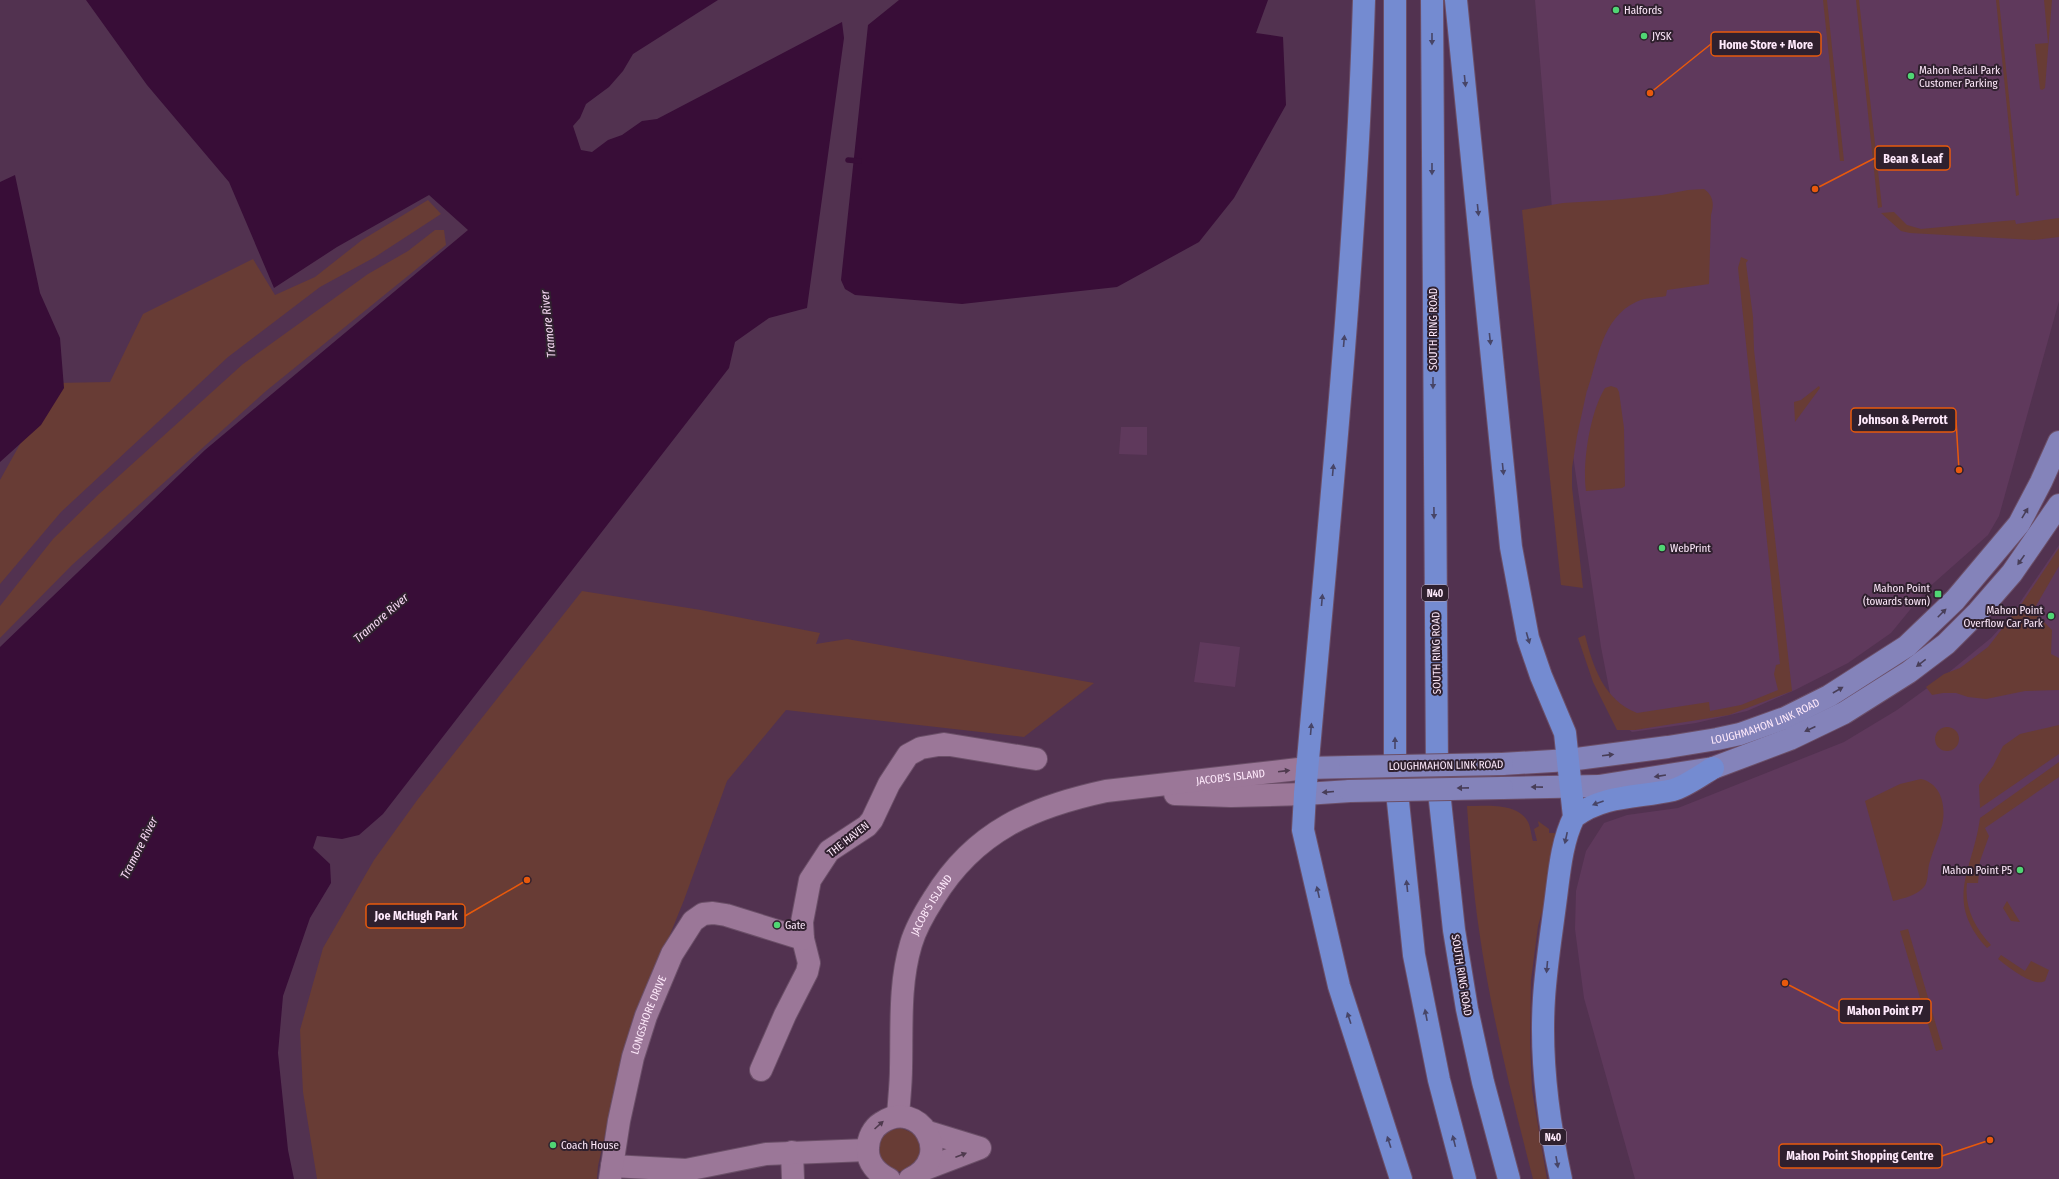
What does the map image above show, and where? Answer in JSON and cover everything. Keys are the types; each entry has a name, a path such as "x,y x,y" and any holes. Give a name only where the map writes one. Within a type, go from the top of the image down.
{"highway":[{"path":"1364,0 1360,124 1346,322 1307,768 1303,830 1339,986 1401,1179"},
{"path":"1360,124 1374,0"},
{"path":"1395,0 1395,773 1414,955 1439,1080 1465,1179"},
{"name":"SOUTH RING ROAD","path":"1432,0 1437,774 1454,930 1466,1009 1483,1082 1509,1179"},
{"path":"1456,0 1511,547 1528,638 1540,676 1563,726 1569,760 1574,817"},
{"path":"1574,817 1587,808 1604,801 1675,790 1714,768"},
{"name":"N40","path":"1561,1179 1547,1095 1543,1038 1547,960 1561,864 1568,828 1574,817"}],"main road":[{"name":"LOUGHMAHON LINK ROAD","path":"1307,768 1502,764 1569,760 1668,747 1740,734 1785,718 1808,707 1870,671 1907,646 1955,600 2009,538 2029,507 2059,442"},
{"name":"LOUGHMAHON LINK ROAD","path":"1305,794 1350,791 1599,786 1714,768 1790,739 1844,713 1918,666 1946,644 1978,612 2012,573 2059,505"}],"street":[{"name":"THE HAVEN","path":"761,1070 785,1015 807,972 809,963 803,939 804,905 810,880 829,851 869,823 889,784 908,755 921,748 944,744 1036,759"},
{"name":"JACOB'S ISLAND","path":"898,1116 903,996 911,944 916,930 941,887 972,851 1011,823 1038,809 1058,802 1106,791 1307,768"},
{"name":"JACOB'S ISLAND","path":"1106,791 1231,796 1305,794"},
{"name":"LONGSHORE DRIVE","path":"611,1172 619,1121 639,1036 657,990 682,936 693,921 703,914 713,913 726,915 803,939"},
{"path":"889,1179 874,1168 868,1150 872,1132 878,1125 886,1120 898,1116 914,1119 928,1132 932,1151 930,1160 918,1174"},
{"path":"918,1174 980,1148 928,1132"},
{"path":"611,1172 686,1170 753,1156 792,1152 868,1150"},
{"path":"792,1152 793,1179"}],"shaded area":[{"path":"1535,0 2059,0 2059,301 1999,516 1988,535 1927,589 1891,633 1848,663 1795,690 1747,711 1696,723 1632,732 1623,725 1614,714 1601,647 1571,442"},
{"path":"1823,0 1827,0 1844,161 1840,161"},
{"path":"1856,0 1859,0 1882,207 1878,208"},
{"path":"1996,0 1999,0 2019,195 2016,196"},
{"path":"2044,0 2052,0 2045,88 2042,90 2040,89 2035,44 2048,43"},
{"path":"1704,189 1710,195 1713,204 1711,215 1709,284 1667,290 1666,296 1647,298 1636,302 1625,309 1616,318 1608,329 1598,353 1587,390 1572,468 1572,487 1583,588 1561,585 1522,210 1563,203 1613,200"},
{"path":"428,200 441,214 375,257 320,287 228,357 61,512 0,584 0,480 54,383 110,382 143,314 253,259 275,295 315,277 362,240"},
{"path":"1894,212 1907,225 1921,229 2015,220 2016,224 2059,218 2059,237 2034,240 1910,233 1901,231 1881,213"},
{"path":"435,230 444,230 446,245 266,391 72,565 0,638 0,606 53,539 99,494 243,364 368,274 408,251"},
{"path":"1741,257 1748,260 1746,263 1753,317 1754,350 1792,691 1729,715 1635,730 1617,730 1593,682 1578,638 1585,635 1596,670 1608,691 1616,700 1637,713 1709,702 1710,711 1741,705 1778,690 1774,674 1776,665 1780,664 1738,268"},
{"path":"1611,386 1617,388 1619,392 1624,428 1625,486 1622,488 1586,491 1586,453 1591,424 1595,410 1605,388"},
{"path":"1819,386 1820,388 1795,422 1794,402 1801,400"},
{"path":"1121,427 1147,427 1147,455 1119,454"},
{"path":"2059,545 2059,1179 1635,1179 1584,998 1575,929 1576,891 1586,851 1604,823 1627,815 1678,808 1844,742 1897,710 1948,673 1991,638 2010,617"},
{"path":"2059,548 2059,566 2033,611 2052,630 2051,654 2059,658 2059,690 2025,691 1986,699 1968,697 1956,693 1932,695 1926,687 1944,674 1960,668 1988,647 2022,603"},
{"path":"582,591 701,610 820,633 816,644 847,639 1094,683 1024,737 786,710 727,781 684,900 625,1046 598,1166 597,1179 317,1179 303,1092 300,1030 323,948 374,860 418,799"},
{"path":"1200,642 1240,647 1235,687 1194,682"},
{"path":"2059,725 2059,754 1980,808 1979,785 1993,766 2003,746 2020,734"},
{"path":"1947,727 1956,730 1959,739 1956,748 1947,751 1938,748 1935,739 1938,730"},
{"path":"2059,762 2059,777 1985,828 1989,836 1980,861 1978,883 1967,883 1967,900 1972,917 1980,932 1991,945 1987,948 1974,931 1966,915 1964,900 1964,885 1980,818"},
{"path":"1921,779 1934,786 1939,792 1943,806 1943,822 1929,864 1926,884 1914,895 1893,901 1865,801 1900,784"},
{"path":"1467,806 1500,806 1517,811 1528,822 1533,841 1537,841 1534,829 1539,826 1538,821 1549,829 1549,833 1558,833 1548,891 1538,926 1531,980 1530,1041 1532,1090 1547,1179 1533,1179 1496,1024 1477,915"},
{"path":"2007,901 2020,922 2011,921 2003,908"},
{"path":"1908,929 1943,1049 1936,1051 1900,931"},
{"path":"2001,955 2025,971 2031,961 2049,970 2045,981 2034,982 2021,975 1998,959"},
{"path":"901,1128 915,1134 922,1147 920,1161 903,1171 896,1171 880,1160 879,1147 885,1134 894,1129"}],"water":[{"name":"Tramore River","path":"86,0 718,0 633,54 623,71 609,87 586,104 580,118 573,126 581,150 592,152 608,140 622,135 642,121 657,119 842,22 844,38 807,308 769,318 735,342 729,368 383,814 359,835 342,839 317,836 313,848 330,864 331,883 310,918 283,996 278,1053 288,1150 294,1179 0,1179 0,647 205,450 468,230 429,195 337,247 274,288 229,182 147,85"},
{"path":"899,0 1268,0 1256,33 1283,37 1286,105 1234,198 1199,242 1117,287 962,304 855,295 845,289 841,280 868,25"},
{"path":"15,175 40,293 60,338 64,388 41,425 0,462 0,182"}],"waterway":[{"path":"848,160 859,161"}],"place":[{"name":"Halfords","path":"1616,10"},
{"name":"JYSK","path":"1644,36"},
{"name":"Mahon Retail Park Customer Parking","path":"1911,76"},
{"name":"Home Store + More","path":"1650,93"},
{"name":"Bean & Leaf","path":"1815,189"},
{"name":"Johnson & Perrott","path":"1959,470"},
{"name":"WebPrint","path":"1662,548"},
{"name":"Mahon Point (towards town)","path":"1938,594"},
{"name":"Mahon Point Overflow Car Park","path":"2051,616"},
{"name":"Mahon Point P5","path":"2020,870"},
{"name":"Joe McHugh Park","path":"527,880"},
{"name":"Gate","path":"777,925"},
{"name":"Mahon Point P7","path":"1785,983"},
{"name":"Mahon Point Shopping Centre","path":"1990,1140"},
{"name":"Coach House","path":"553,1145"}]}
